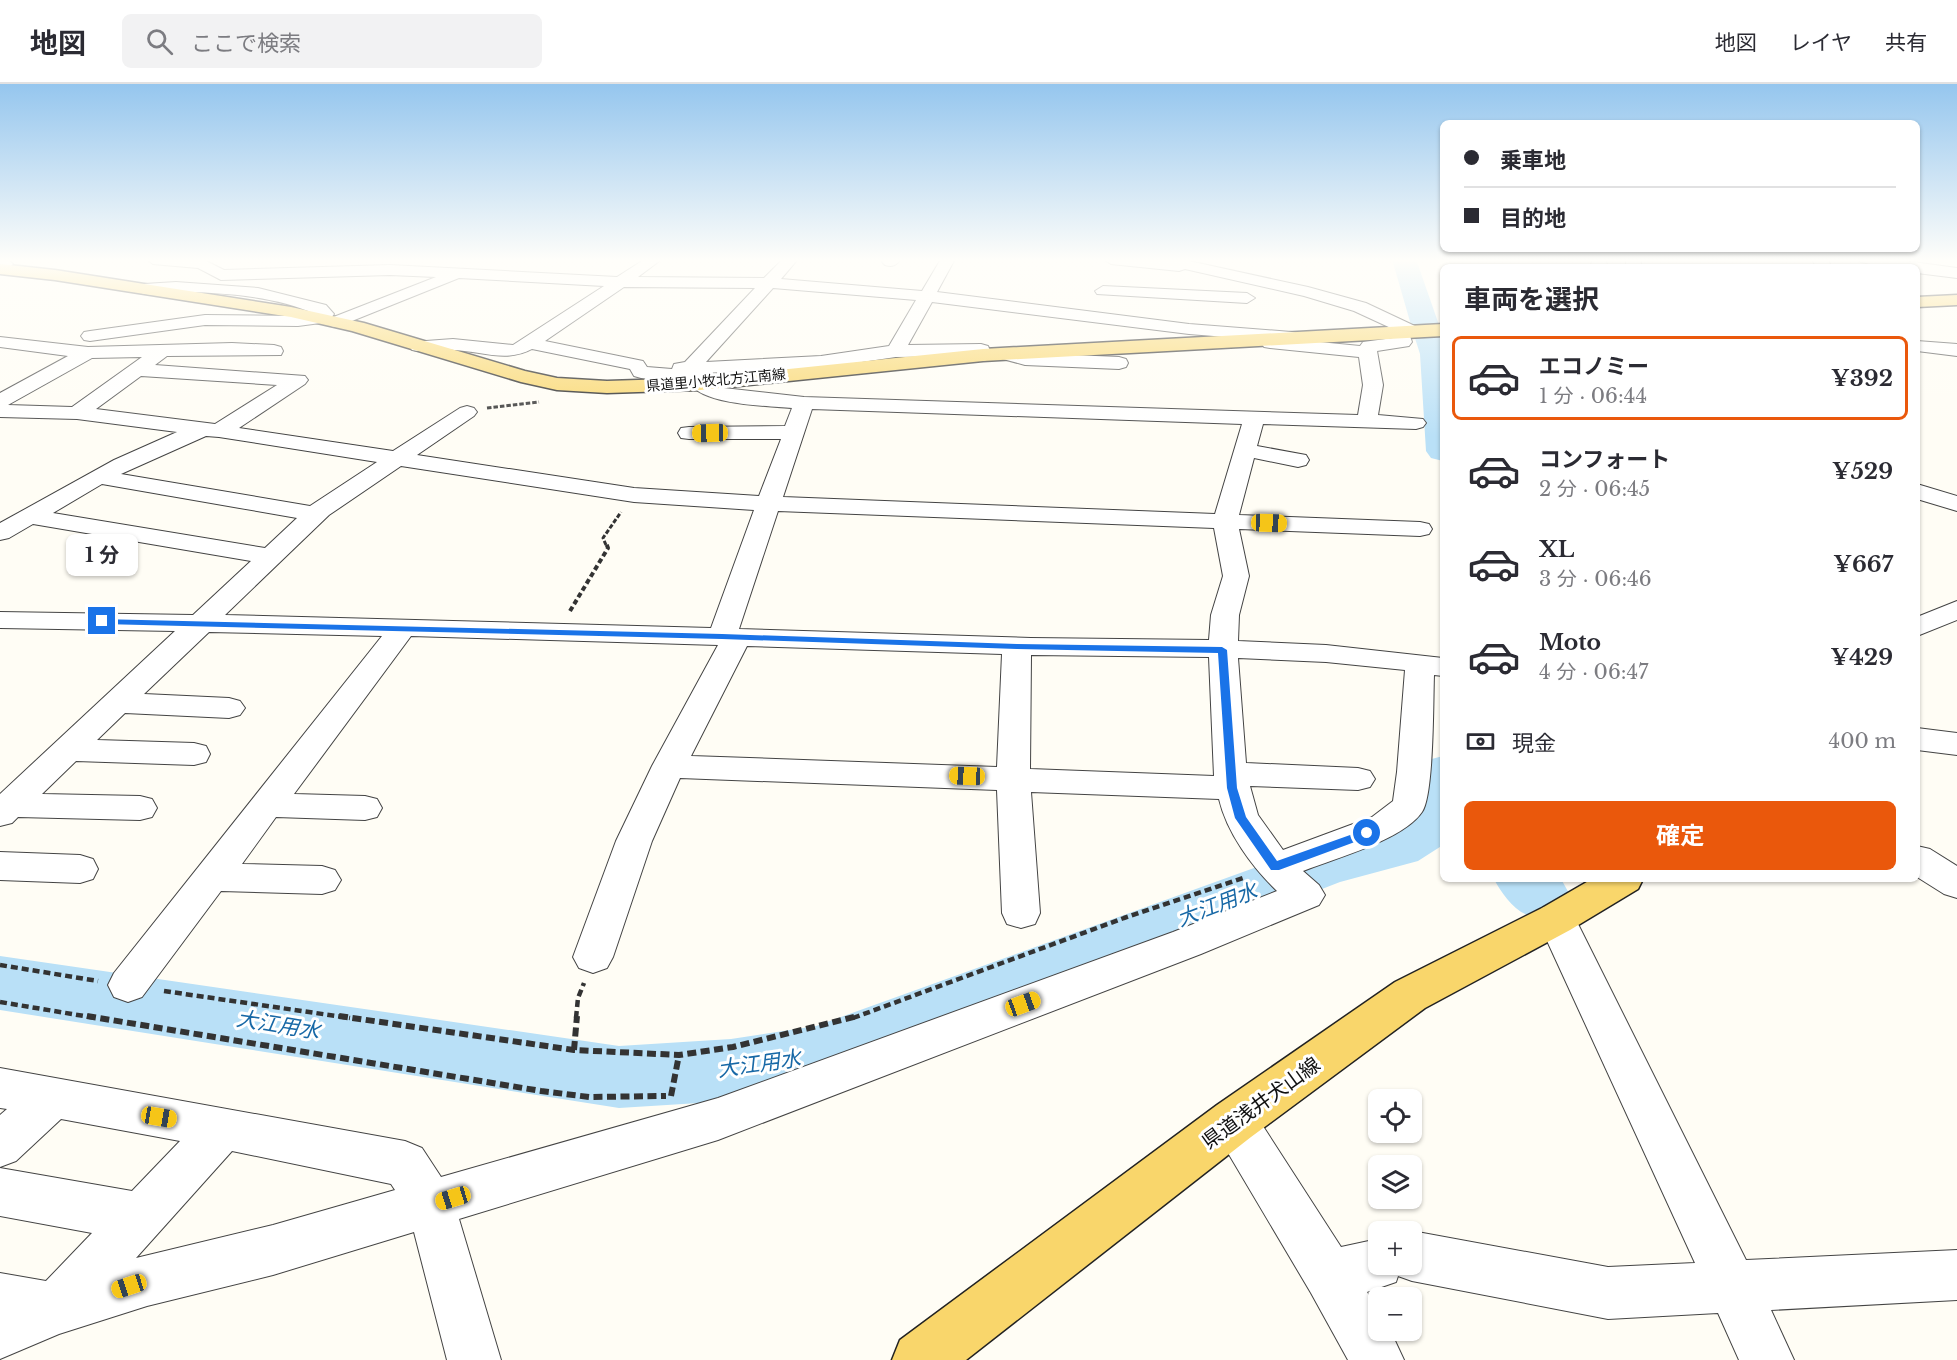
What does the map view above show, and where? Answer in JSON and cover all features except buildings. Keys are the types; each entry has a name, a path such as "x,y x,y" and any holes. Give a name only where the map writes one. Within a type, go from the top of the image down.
{"main road":[{"name":"県道里小牧北方江南線","path":"322,319 511,374 557,384 607,387 695,376 982,355 1199,343 1264,331 1302,346 1405,331 1440,330"},
{"name":"県道浅井犬山線","path":"920,1360 1234,1121 1410,995 1556,919 1618,882"}],"street":[{"path":"0,356 147,327 222,319 298,321 334,319"},
{"path":"418,345 453,344 517,351 567,319"},
{"path":"695,376 740,319"},
{"path":"896,351 914,319"},
{"path":"1094,319 1115,320 1199,343 1302,346 1367,352"},
{"path":"1367,422 1373,384 1367,352 1369,346 1403,342 1405,331 1382,319"},
{"path":"1055,351 1060,344 1100,338 1112,331 1115,320"},
{"path":"0,342 88,353 232,349 274,351"},
{"path":"529,343 636,365 641,372 699,378 695,376"},
{"path":"1920,346 1957,350"},
{"path":"695,376 896,351 981,350 982,355"},
{"path":"77,413 163,351"},
{"path":"0,401 88,353"},
{"path":"1006,354 1025,359 1119,363"},
{"path":"0,533 159,445 212,430 298,380 138,370"},
{"path":"695,376 719,393 746,398 804,403 1416,423"},
{"path":"592,957 634,841 730,637 769,504 804,403"},
{"path":"0,411 77,413 212,430 634,495 769,504 1420,529"},
{"path":"6,810 315,514 467,412"},
{"path":"1254,419 1225,521 1236,576 1225,615 1222,650 1231,781 1241,818 1288,879"},
{"path":"688,433 794,432"},
{"path":"1245,450 1298,460"},
{"path":"98,477 315,514"},
{"path":"1920,492 1957,504"},
{"path":"29,516 269,556"},
{"path":"0,620 730,637 1017,647 1307,650 1429,664 1409,806 1384,826 1288,879 1187,943 718,1119 273,1250 147,1280 56,1310 0,1333"},
{"path":"128,985 402,629"},
{"path":"1017,647 1013,778 1021,913"},
{"path":"117,703 229,708"},
{"path":"1920,739 1957,744"},
{"path":"69,750 194,754"},
{"path":"669,766 1013,778 1231,781 1358,779"},
{"path":"267,805 365,808"},
{"path":"6,810 140,808"},
{"path":"1920,861 1957,884"},
{"path":"0,866 80,869"},
{"path":"211,878 322,880"},
{"path":"1556,919 1767,1360"},
{"path":"0,1088 223,1128 405,1164 431,1205 474,1360"},
{"path":"0,1145 53,1098"},
{"path":"1234,1121 1329,1275 1377,1360"},
{"path":"56,1310 223,1128"},
{"path":"0,1192 141,1217"},
{"path":"1422,1258 1608,1293 1957,1275"},
{"path":"1329,1275 1368,1266"},
{"path":"0,1299 56,1310"}],"path":[{"path":"558,633 608,548 603,538 634,495"},
{"path":"0,965 574,1050 679,1055 733,1047 850,1019 1124,918 1288,879"},
{"path":"574,1050 579,998 592,957"},
{"path":"0,1002 541,1091 589,1096 681,1094"},
{"path":"671,1096 679,1055"}],"waterway":[{"name":"大江用水","path":"1423,319 1425,325"},
{"name":"大江用水","path":"1428,335 1435,354 1440,415"},
{"name":"大江用水","path":"0,983 619,1077 731,1070 816,1056 1327,864 1398,846 1427,829 1440,784"},
{"path":"1526,882 1540,895"}],"route":[{"path":"102,621 722,636 1017,647 1222,650 1232,788 1241,818 1275,867 1367,833"}]}
